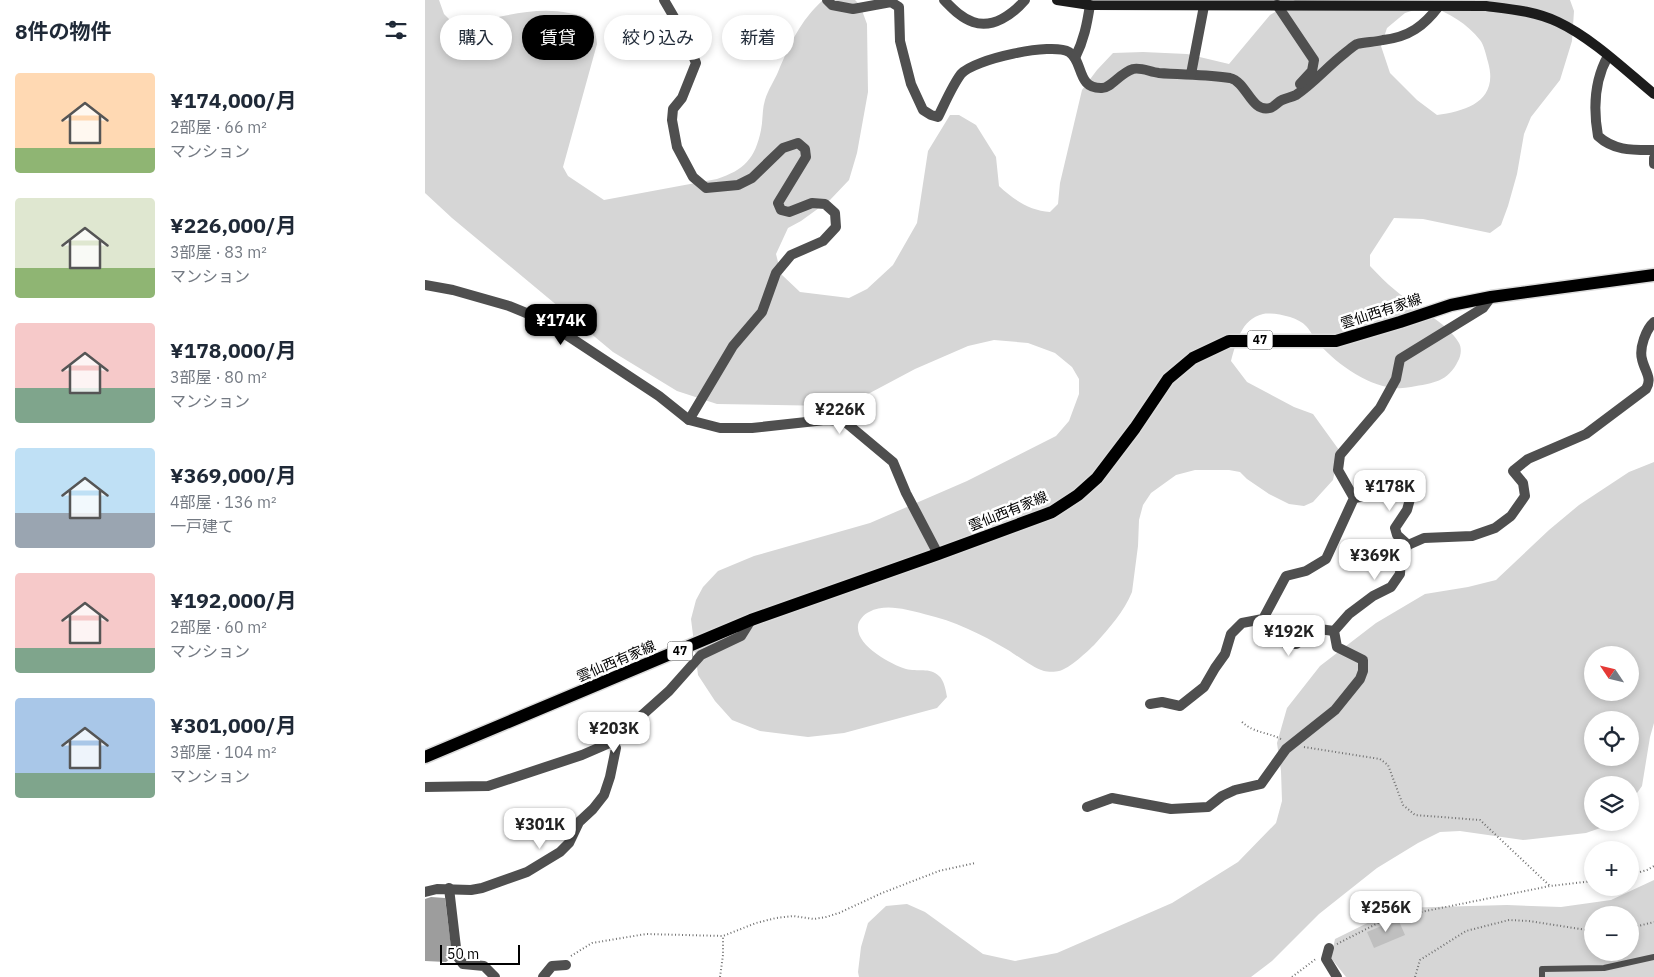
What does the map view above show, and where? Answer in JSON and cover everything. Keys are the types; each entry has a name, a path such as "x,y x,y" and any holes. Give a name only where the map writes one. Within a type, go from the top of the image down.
{"main road":[{"name":"雲仙西有家線","path":"425,757 751,620 1052,512 1078,495 1097,478 1169,379 1193,358 1229,342 1336,341 1451,305 1491,297 1654,275"}],"street":[{"path":"664,0 685,36 696,63 682,98 673,109 672,120 677,147 693,177 706,188 738,185 752,178 783,148 798,143 805,149 806,157 778,203 781,210 789,212 812,202 825,204 835,213 836,227 823,242 791,255 776,273 762,312 733,346 689,420"},
{"path":"827,0 832,5 853,9 891,2 899,7 900,41 911,84 923,110 938,117 962,74 975,64 1034,49 1060,49 1069,52 1075,58 1085,82 1093,87 1104,89 1112,84 1123,72 1136,68 1157,72 1191,74 1232,79 1243,87 1261,108 1271,108 1283,100 1309,75 1314,66 1314,60 1277,5"},
{"path":"944,0 956,12 973,22 988,24 1006,18 1025,0"},
{"path":"1057,0 1090,5 1486,6 1527,11 1557,22 1578,34 1654,94"},
{"path":"1075,58 1087,28 1090,5"},
{"path":"1191,74 1204,6"},
{"path":"1283,100 1295,96 1356,44 1388,40 1411,33 1428,20 1439,6"},
{"path":"1608,56 1601,68 1595,93 1598,136 1605,143 1623,149 1654,150"},
{"path":"1654,158 1654,164"},
{"path":"425,285 453,290 500,303 536,317 659,396 689,420 720,428 752,428 825,420 844,421 893,462 906,492 938,554"},
{"path":"1353,498 1338,470 1341,455 1380,408 1397,379 1400,359 1483,308 1491,297"},
{"path":"1334,630 1349,614 1373,596 1391,587 1400,574 1401,556 1408,545 1425,538 1472,536 1495,528 1511,516 1525,496 1523,483 1513,471 1528,459 1586,434 1646,389 1649,384 1649,378 1641,357 1646,332 1654,322"},
{"path":"1353,498 1393,492 1406,493 1410,499 1407,510 1395,528 1397,535 1408,545"},
{"path":"1150,704 1162,702 1180,706 1204,687 1225,654 1231,634 1242,623 1263,618 1286,576 1306,571 1326,559 1353,498"},
{"path":"1263,618 1273,632 1286,644 1296,644 1319,629 1334,630"},
{"path":"425,787 488,786 583,755 613,742 669,690 701,656 741,636 751,620"},
{"path":"1087,807 1112,798 1171,809 1208,807 1228,793 1261,784 1286,749 1335,710 1360,679 1363,671 1363,660 1337,646 1334,630"},
{"path":"425,892 449,888 471,890 482,888 527,872 565,848 579,822 593,809 603,795 610,777 616,748 613,742"},
{"path":"449,888 457,956 463,964 487,968 495,977"},
{"path":"1329,948 1326,959 1337,977"},
{"path":"543,977 552,966 566,964"}],"lane":[{"path":"1542,977 1542,969 1603,968 1654,957"}],"path":[{"path":"1242,722 1251,730 1274,736 1292,745 1381,759 1388,765 1403,805 1415,816 1480,820 1550,886"},
{"path":"566,964 575,952 592,943 613,939 646,934 723,936 756,922 776,918 793,916 814,919 839,913 882,893 939,871 975,863"},
{"path":"1639,872 1654,866"},
{"path":"1292,977 1329,948 1386,920 1550,886 1584,882"},
{"path":"1415,977 1420,960 1466,931 1509,920 1529,921 1584,930"},
{"path":"1639,926 1654,922"},
{"path":"720,977 723,936"}],"shaded area":[{"path":"425,0 439,0 445,15 440,15 440,60 512,60 512,15 509,15 554,11 577,15 522,15 522,60 593,60 563,167 568,176 604,200 717,179 741,167 752,156 755,149 761,130 766,96 783,60 794,60 794,37 808,16 823,0 855,0 860,5 867,24 868,92 857,153 849,180 830,200 788,228 776,254 781,274 800,292 849,298 867,289 893,265 917,223 928,151 950,115 959,115 976,125 996,157 999,186 1023,204 1050,212 1058,204 1060,183 1082,90 1113,53 1187,54 1229,64 1270,15 1295,0 1570,0 1574,11 1572,41 1560,80 1531,117 1524,134 1517,174 1501,225 1490,233 1423,219 1394,218 1370,255 1370,266 1382,278 1402,296 1454,335 1461,350 1460,357 1450,373 1439,380 1426,384 1398,388 1386,387 1361,377 1338,362 1319,344 1306,326 1297,320 1286,316 1263,314 1249,321 1241,333 1231,361 1247,382 1294,407 1313,414 1339,450 1333,480 1313,502 1304,506 1289,504 1269,494 1240,472 1229,470 1195,470 1176,475 1151,493 1143,505 1139,520 1138,546 1132,592 1125,606 1116,620 1095,644 1073,663 1059,671 1047,672 1040,670 978,633 935,617 897,608 882,608 869,612 865,614 858,626 859,633 868,647 900,667 935,673 945,686 947,697 937,708 844,733 808,737 760,731 732,720 715,701 698,675 691,619 696,600 703,587 718,571 754,556 870,523 967,481 1056,436 1069,421 1079,394 1079,379 1072,367 1055,353 1028,343 994,340 968,346 915,369 868,394 833,406 717,404 677,391 613,352 452,218 425,193","holes":["1430,5 1451,16 1475,34 1483,45 1490,75 1489,86 1485,94 1470,106 1437,115 1417,100 1390,73 1381,46 1387,28 1405,13"]},
{"path":"594,30 595,32 597,44 594,55"},
{"path":"1654,462 1654,723 1642,786 1639,790 1639,776 1584,776 1584,831 1592,831 1523,840 1460,831 1440,832 1377,868 1319,914 1272,961 1251,977 859,977 861,947 868,923 886,906 907,904 925,912 983,954 1015,961 1057,953 1172,903 1238,862 1276,823 1282,801 1281,771 1277,743 1287,708 1320,666 1376,623 1425,594 1496,580 1549,530 1579,505 1629,472"},
{"path":"1654,880 1654,977 1346,977 1331,958 1335,939 1398,908 1507,905 1561,907 1611,900 1620,896 1639,896 1639,887"},
{"path":"431,897 445,898 452,955 446,962 425,961 425,899"}],"building":[{"path":"1398,919 1405,935 1374,948 1367,932"}]}
